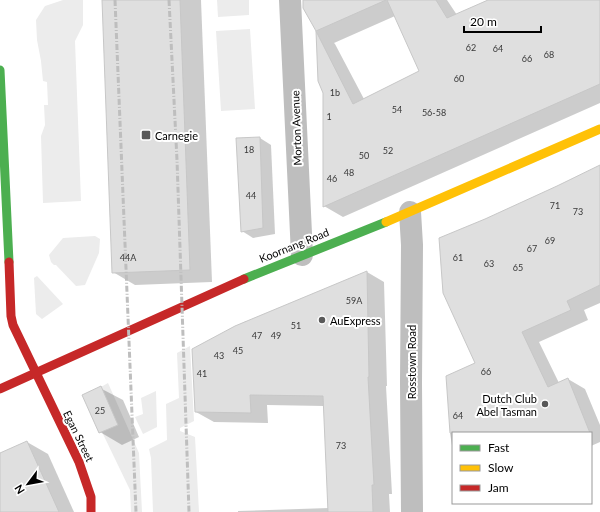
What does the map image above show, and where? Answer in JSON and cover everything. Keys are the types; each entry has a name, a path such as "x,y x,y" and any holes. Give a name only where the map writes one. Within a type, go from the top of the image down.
{"street":[{"name":"Morton Avenue","path":"290,0 299,222 302,255"},
{"name":"Egan Street","path":"0,70 10,304 13,325 79,462 91,497 92,512"},
{"name":"Koornang Road","path":"0,389 36,374 196,300 302,255 410,212 600,129"},
{"name":"Rosstown Road","path":"410,212 412,245 412,512"}],"shaded area":[{"path":"63,0 83,0 83,25 75,41 81,201 43,203 41,136 45,125 44,105 48,105 47,82 43,81 37,40 36,20 45,6"},
{"path":"217,0 249,0 249,15 218,17"},
{"path":"250,29 255,109 221,111 216,31"},
{"path":"95,236 100,239 99,253 85,285 76,286 56,265 51,262 49,255 63,238"},
{"path":"37,276 63,304 42,319 36,314 34,278"},
{"path":"190,346 194,421 180,428 180,431 195,437 199,512 153,512 151,458 149,449 167,440 166,404 179,398 177,353"},
{"path":"108,383 139,453 142,512 131,512 130,490 102,432 101,387"},
{"path":"156,391 157,427 143,434 135,417 143,414 141,398"}],"building":[{"name":"Carnegie","path":"102,0 180,0 190,270 112,273"},
{"path":"303,0 386,0 316,31 303,8"},
{"path":"387,0 436,0 447,18 488,0 600,0 600,84 323,207 323,93 318,81 316,31 353,104 419,71"},
{"path":"260,137 263,228 241,232 236,138"},
{"path":"600,165 600,285 567,301 571,310 522,332 548,387 568,378 590,432 450,433 446,376 475,363 443,293 439,238 557,186"},
{"path":"367,271 368,377 374,485 372,485 373,512 328,512 323,396 250,395 251,413 195,412 192,349 235,326"},
{"path":"101,386 118,425 99,433 82,395"},
{"path":"27,441 59,512 0,512 0,453"}],"railway":[{"path":"115,0 136,512"},
{"path":"169,0 177,160 189,512"}],"traffic: fast":[{"path":"0,70 9,262"},
{"path":"244,279 386,222"}],"traffic: slow":[{"path":"386,222 600,129"}],"traffic: jam":[{"path":"9,262 11,316 13,325 79,462 91,497 91,512"},
{"path":"0,389 244,279"}],"place":[{"name":"Carnegie","path":"146,135"},
{"name":"AuExpress","path":"322,320"},
{"name":"Dutch Club Abel Tasman","path":"545,404"}]}
